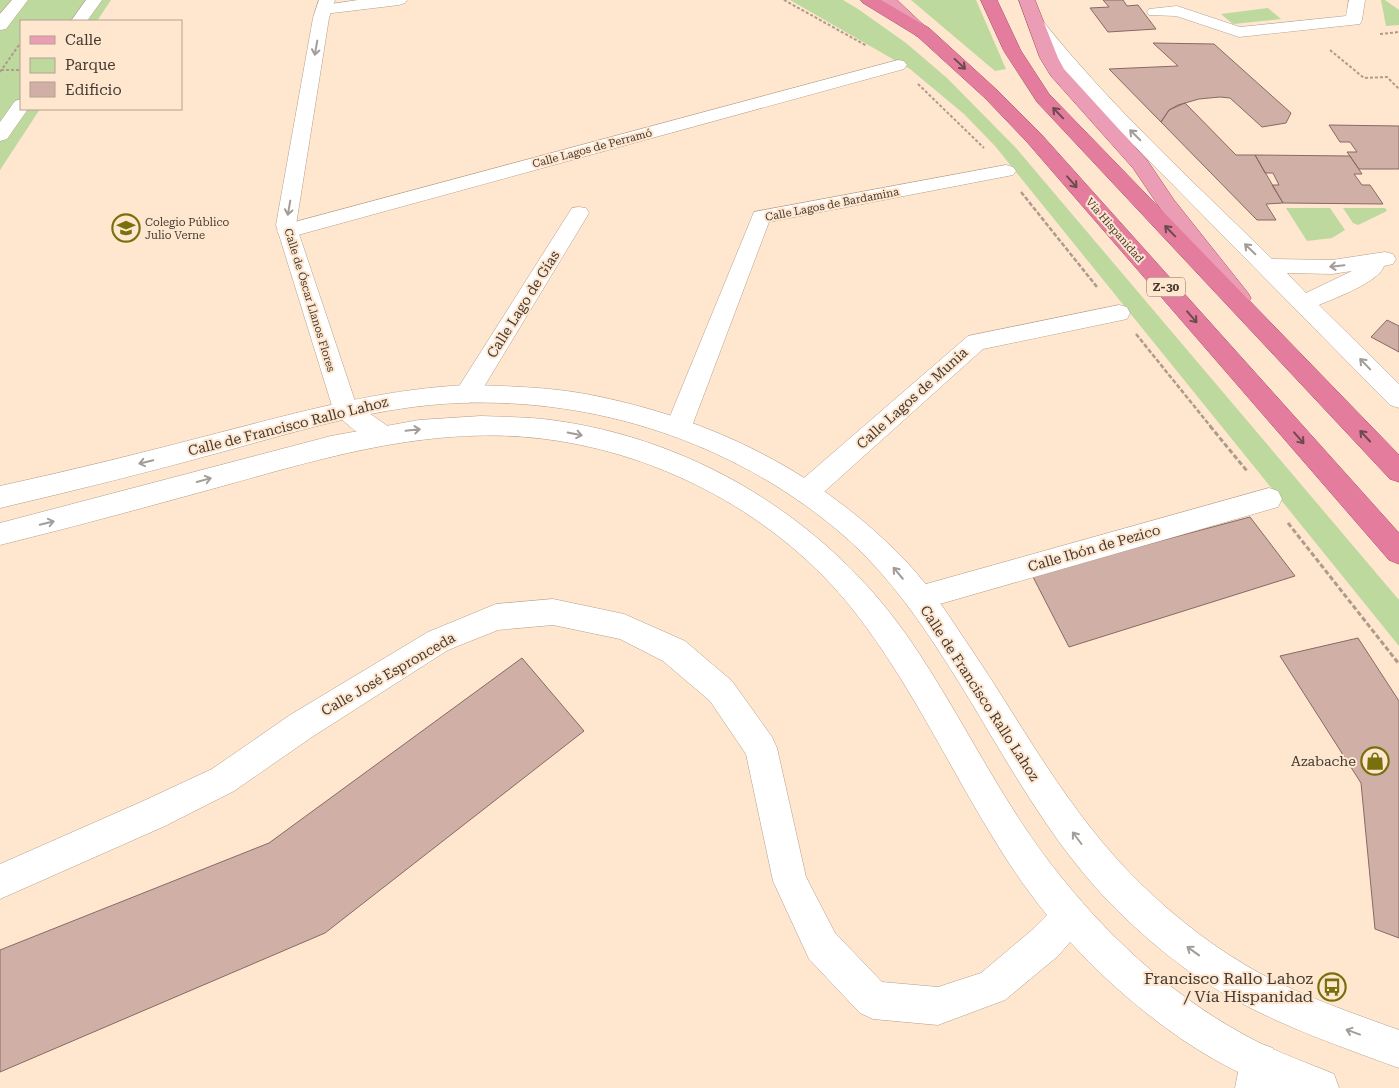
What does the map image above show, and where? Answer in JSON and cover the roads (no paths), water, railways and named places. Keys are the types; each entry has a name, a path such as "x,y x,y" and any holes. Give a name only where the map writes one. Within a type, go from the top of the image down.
{"highway":[{"name":"Vía Hispanidad","path":"869,0 923,32 991,94 1034,138 1399,552"},
{"path":"989,0 1005,40 1022,69 1043,98 1399,472"}],"main road":[{"name":"Z-30","path":"888,0 923,32"},
{"path":"1027,0 1049,58 1057,72 1140,164 1166,204 1198,242 1264,329"}],"street":[{"path":"0,25 20,0"},
{"path":"80,20 94,0"},
{"path":"325,4 399,0"},
{"path":"1155,12 1182,6 1239,32 1354,20 1357,0"},
{"name":"Calle de Óscar Llanos Flores","path":"325,4 287,216 287,231 346,409"},
{"path":"1036,24 1070,67 1115,115 1399,399"},
{"name":"Calle Lagos de Perramó","path":"287,231 898,65"},
{"path":"0,135 20,105"},
{"name":"Calle Lagos de Bardamina","path":"679,426 761,217 1006,172"},
{"name":"Calle Lago de Gías","path":"468,394 579,213"},
{"path":"1268,266 1332,267 1392,256"},
{"path":"1304,302 1352,281 1392,256"},
{"name":"Calle Lagos de Munia","path":"806,492 976,342 1119,313"},
{"name":"Calle de Francisco Rallo Lahoz","path":"0,497 58,484 346,409 414,397 518,394 579,401 634,413 679,426 746,456 806,492 847,524 889,562 919,598 952,645 1057,810 1085,848 1117,885 1155,921 1230,976 1290,1007 1399,1049"},
{"path":"346,409 380,434"},
{"path":"0,534 56,521 348,441 380,434 483,426 547,429 623,445 680,466 732,490 792,530 819,554 871,610 897,647 1012,839 1046,888 1070,916 1113,960 1150,993 1202,1030 1257,1075 1320,1088"},
{"name":"Calle Ibón de Pezico","path":"919,598 1270,499"},
{"name":"Calle José Espronceda","path":"0,882 153,814 223,780 301,726 438,642 496,617 553,612 624,627 674,650 721,691 762,748 790,881 822,946 873,1000 938,1006 992,987 1045,943 1070,916"}],"place":[{"name":"Colegio Público Julio Verne","path":"126,228"},
{"name":"Azabache","path":"1375,761"},
{"name":"Francisco Rallo Lahoz / Vía Hispanidad","path":"1332,987"}]}
